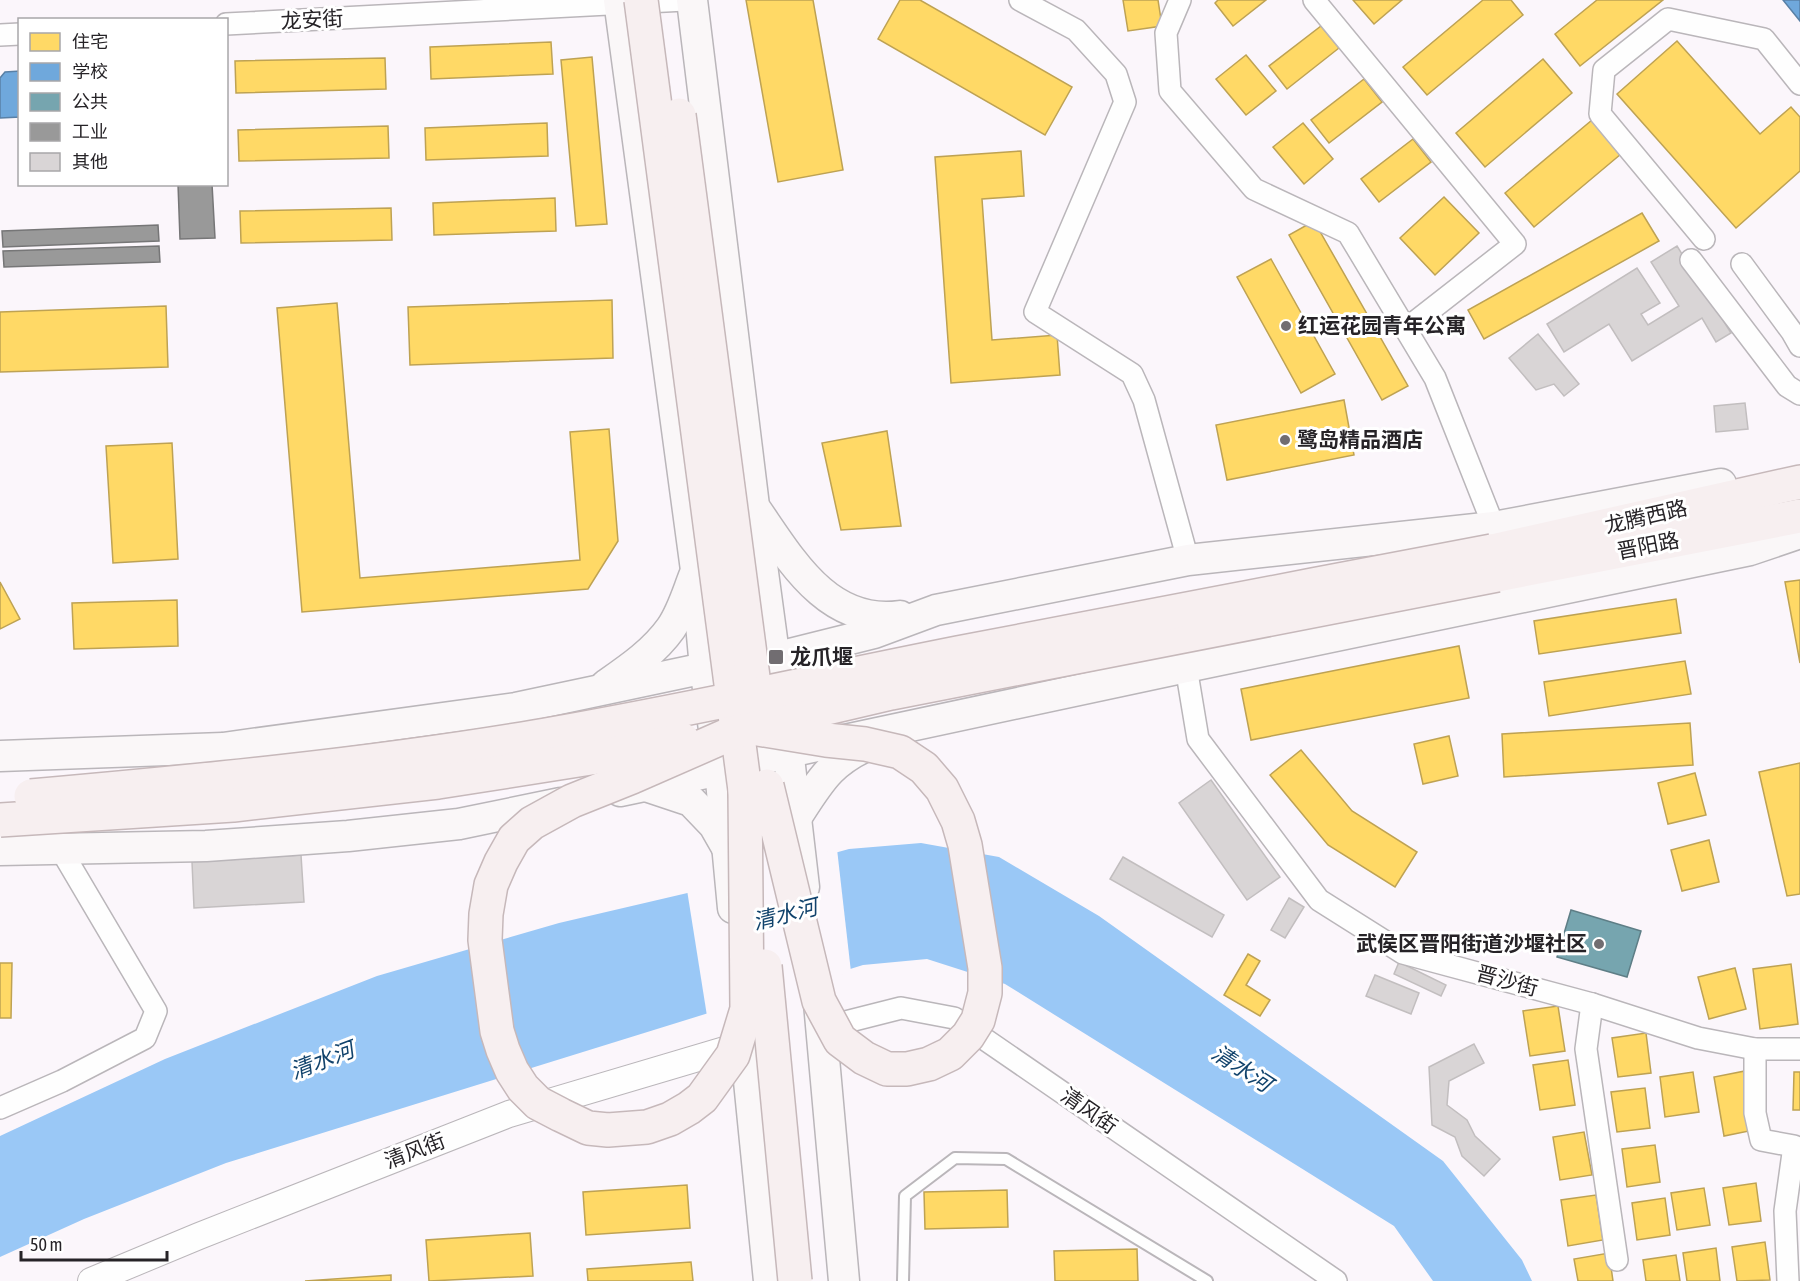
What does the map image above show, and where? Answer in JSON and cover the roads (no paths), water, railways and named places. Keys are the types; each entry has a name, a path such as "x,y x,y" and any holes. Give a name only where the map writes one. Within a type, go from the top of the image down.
{"main road":[{"path":"626,1 696,570 705,669 744,782 819,1001 840,1040 864,1058 887,1069 907,1069 929,1064 950,1054 968,1036 978,1020 985,993 985,968 965,845 958,821 942,789 924,768 900,752 865,744 746,727 632,777 572,801 532,823 514,839 491,885 485,932 497,1031 512,1071 523,1088 538,1103 588,1128 608,1130 647,1127 670,1119 702,1098 733,1055 747,1009 744,782 734,523 663,0"},
{"path":"692,0 754,506 789,752 820,1014 844,1281"},
{"path":"626,1 744,782 759,897 795,1281"},
{"path":"0,820 233,806 438,782 591,758 746,727 1494,551 1737,481 1800,476"},
{"name":"龙腾西路","path":"1494,551 1800,482"},
{"path":"754,506 786,553 810,582 837,604 860,615 871,616 892,617 936,610 1188,560 1494,551"},
{"name":"晋阳路","path":"1494,551 1800,516"},
{"path":"0,850 206,846 392,832 459,824 646,786 744,782 789,752 1750,550 1800,533"},
{"path":"0,799 176,783 376,760 534,736 1494,551"},
{"path":"596,691 629,669 670,629 683,606 696,570"},
{"path":"0,756 223,748 516,708 705,669 774,658 874,633 936,610"},
{"path":"796,818 823,776 842,759 870,744 929,723"},
{"path":"744,782 728,853 769,1281"},
{"path":"744,782 782,900 817,1281"},
{"path":"646,786 691,801 714,825 728,853"}],"street":[{"name":"龙安街","path":"228,24 626,1 685,0"},
{"path":"1020,0 1076,30 1116,74 1125,102 1035,312 1132,374 1144,400 1188,560"},
{"path":"1180,0 1166,33 1170,91 1254,189 1348,233 1435,378 1494,551"},
{"path":"1314,0 1515,244 1406,329"},
{"path":"1704,239 1600,114 1604,70 1668,19 1764,39 1800,84"},
{"path":"0,35 18,34"},
{"path":"1690,260 1787,386 1800,394"},
{"path":"1742,264 1800,346"},
{"name":"晋沙街","path":"1186,667 1198,739 1319,900 1403,953 1592,1004 1698,1038 1755,1049 1800,1050"},
{"path":"0,1108 145,1038 156,1011 61,850"},
{"path":"1592,1004 1586,1049 1617,1260"},
{"name":"清风街","path":"820,1014 901,1008 954,1017 1336,1281"},
{"name":"清风街","path":"91,1281 509,1114 746,1044"},
{"path":"1755,1049 1755,1113 1761,1140 1797,1146 1785,1210 1788,1281"}],"lane":[{"path":"903,1281 905,1196 955,1158 1006,1159 1207,1281"}],"water":[{"name":"清水河","path":"921,843 999,857 1099,916 1443,1161 1522,1260 1532,1281 1433,1281 1394,1226 1005,984 927,959 863,965 226,1163 84,1219 0,1257 0,1136 165,1059 377,976 559,923 696,891 849,849"}],"place":[{"name":"红运花园青年公寓","path":"1286,326"},
{"name":"鹭岛精品酒店","path":"1285,440"},
{"name":"龙爪堰","path":"776,657"},
{"name":"武侯区晋阳街道沙堰社区","path":"1599,944"}]}
